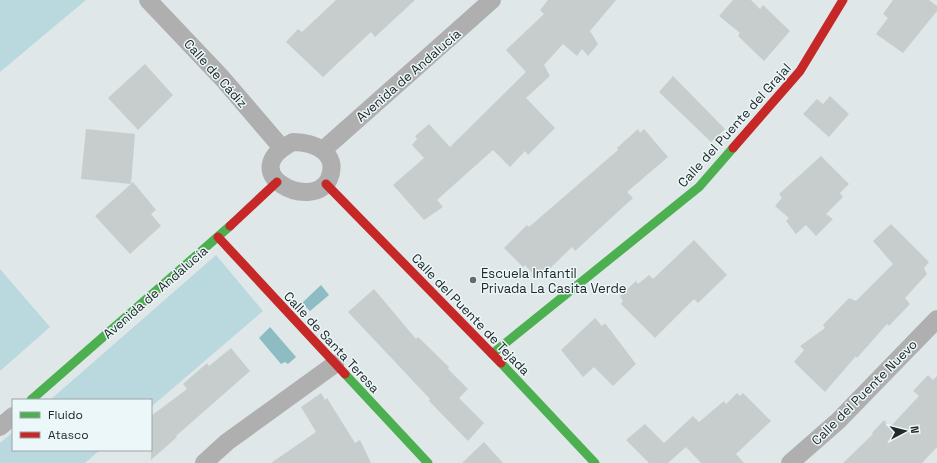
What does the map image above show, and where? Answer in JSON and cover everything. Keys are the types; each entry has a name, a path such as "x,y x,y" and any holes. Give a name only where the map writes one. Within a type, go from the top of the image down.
{"street":[{"name":"Calle de Cádiz","path":"148,0 222,78 282,148"},
{"name":"Avenida de Andalucía","path":"323,150 492,0"},
{"name":"Calle del Puente del Grajal","path":"492,354 700,187 800,71 843,0"},
{"path":"292,142 313,144 323,150 332,163 331,173 326,184 314,192 301,192 289,189 277,182 272,174 270,164 275,154 292,142"},
{"name":"Avenida de Andalucía","path":"32,399 218,238 277,182"},
{"name":"Calle del Puente de Tejada","path":"326,184 492,354 595,463"},
{"name":"Calle de Santa Teresa","path":"218,238 428,463"},
{"name":"Calle del Puente Nuevo","path":"790,463 838,421 937,320"},
{"path":"204,463 227,442 335,364"},
{"path":"0,427 12,417"}],"shaded area":[{"path":"0,0 86,0 0,72"},
{"path":"216,255 263,311 152,406 152,399 51,399"},
{"path":"0,269 50,327 0,371"},
{"path":"321,285 329,295 310,311 302,303"},
{"path":"270,327 296,357 288,364 285,362 281,364 259,338"},
{"path":"12,433 12,451 99,451 85,463 0,463 0,443"}],"building":[{"path":"336,0 415,0 375,37 371,32 323,77 286,42 298,29 302,32"},
{"path":"548,0 616,0 590,31 598,44 588,56 582,49 577,56 563,44 544,65 550,76 526,98 555,128 528,155 525,151 510,167 493,150 437,200 443,207 424,220 393,185 424,158 412,145 417,139 415,136 429,124 450,147 526,72 506,50 544,14 540,10"},
{"path":"733,0 751,0 760,9 763,5 790,31 764,61 738,36 740,33 719,16"},
{"path":"893,0 929,0 937,6 937,11 903,53 876,34 888,18 883,14"},
{"path":"145,64 173,95 138,130 108,98"},
{"path":"673,76 725,129 711,142 659,92"},
{"path":"830,96 849,114 829,137 803,114 817,99 823,104"},
{"path":"86,129 135,134 131,184 81,179"},
{"path":"638,129 640,133 644,129 668,157 627,192 633,198 575,251 572,247 538,280 525,265 523,267 504,248 527,225 529,227 618,150 617,148"},
{"path":"821,156 849,184 840,193 843,197 826,214 833,219 816,236 806,225 796,234 786,221 789,218 775,206 782,198 779,194"},
{"path":"133,182 156,210 151,214 161,226 130,254 95,216"},
{"path":"891,224 929,262 924,268 927,274 905,298 910,304 889,326 887,324 857,358 856,356 825,392 794,362 804,350 800,346 825,328 823,325 849,298 856,301 893,264 873,241"},
{"path":"694,240 727,275 698,303 694,299 655,338 621,304 623,301 620,296 636,281 638,284 649,275 653,279"},
{"path":"374,289 416,339 418,337 449,367 448,369 468,389 459,398 484,423 468,441 429,401 430,399 348,312"},
{"path":"595,318 602,326 605,323 636,364 613,386 594,367 583,377 561,350"},
{"path":"231,348 250,371 151,460 152,415 187,389 183,384 207,363 209,366"},
{"path":"928,375 933,380 937,376 937,447 922,463 843,463 873,434 872,433 884,420 890,427 919,396 913,391"},
{"path":"321,393 325,400 327,398 355,443 360,440 371,463 271,463 316,432 301,407"},
{"path":"737,393 740,396 743,393 771,421 736,454 744,463 701,463 686,447 668,463 649,463 626,440 645,424 664,443 693,416 699,422 724,401 726,404"},
{"path":"484,442 503,463 462,463"}],"traffic: fast":[{"path":"492,354 699,187 733,148"},
{"path":"32,399 230,226"},
{"path":"501,363 595,463"},
{"path":"345,374 428,463"}],"traffic: jam":[{"path":"733,148 800,71 843,0"},
{"path":"230,226 277,182"},
{"path":"326,184 501,363"},
{"path":"218,237 345,374"}],"place":[{"name":"Escuela Infantil Privada La Casita Verde","path":"473,280"}]}
